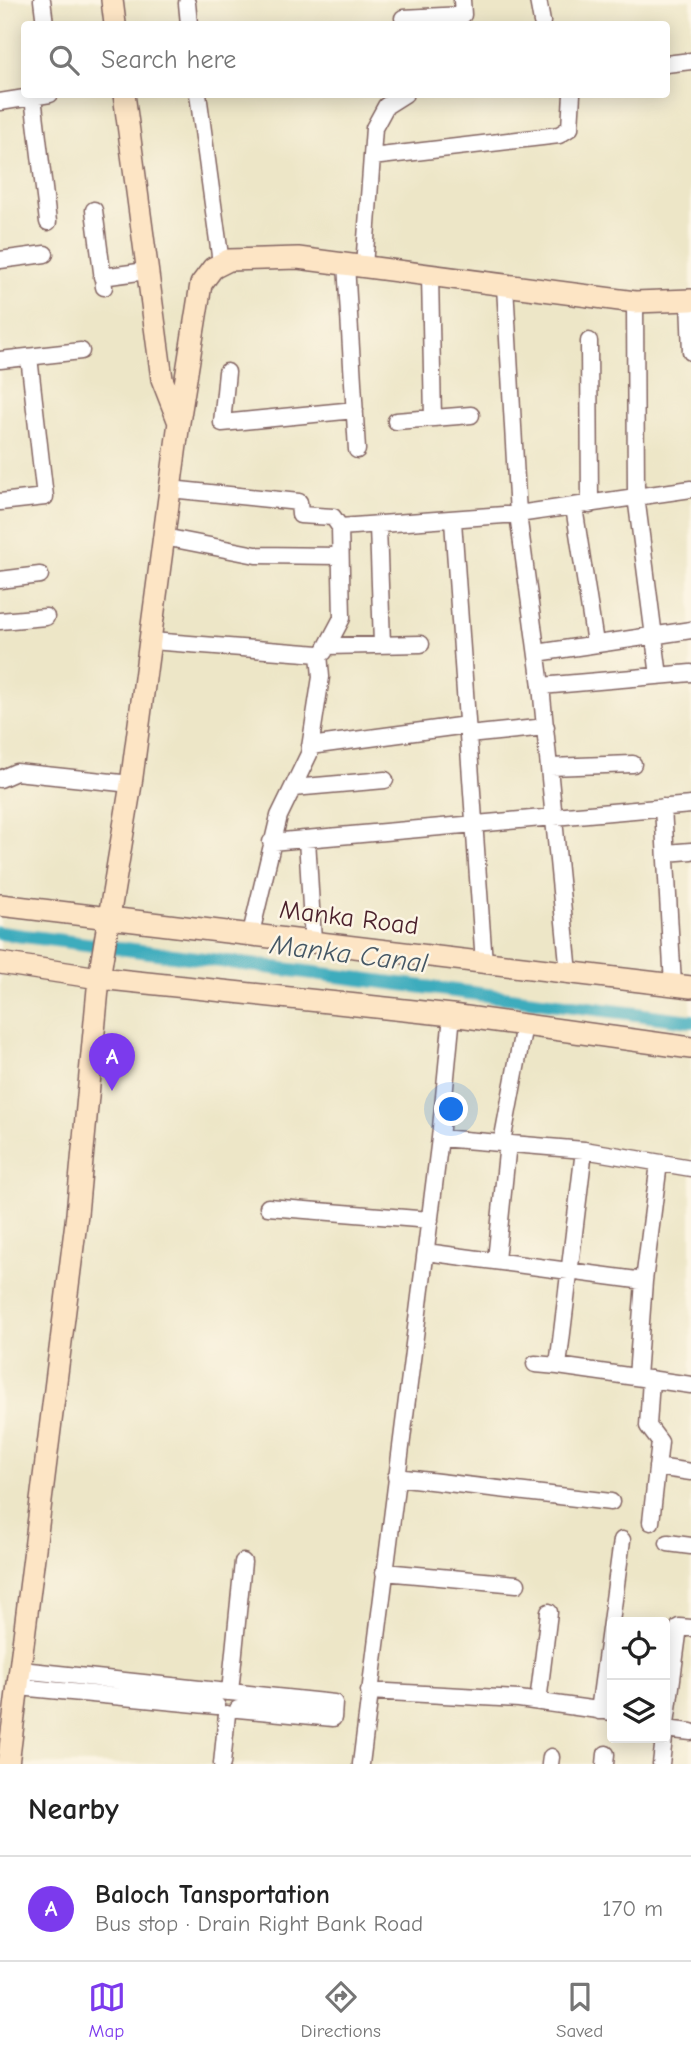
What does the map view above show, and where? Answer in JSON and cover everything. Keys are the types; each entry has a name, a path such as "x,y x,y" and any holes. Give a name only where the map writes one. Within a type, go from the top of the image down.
{"main road":[{"path":"112,0 115,21"},
{"path":"124,98 162,379 179,422"},
{"path":"8,1764 77,1214 101,968 131,784 179,422 201,284 206,275 221,264 237,259 272,258 355,266 635,303 690,301"},
{"name":"Manka Road","path":"0,905 107,928 251,933 682,986"},
{"path":"0,963 101,968 691,1048"}],"street":[{"path":"42,0 45,21"},
{"path":"403,18 463,15 462,0"},
{"path":"538,0 542,21"},
{"path":"187,3 189,21"},
{"path":"670,64 691,61"},
{"path":"0,102 26,98"},
{"path":"33,98 48,222"},
{"path":"199,98 221,264"},
{"path":"357,450 355,266 372,158 374,128 386,106 398,98"},
{"path":"372,158 559,135 570,128 572,98"},
{"path":"94,210 103,282 146,271"},
{"path":"0,260 45,254"},
{"path":"430,276 433,418"},
{"path":"505,286 518,514 546,727 569,973"},
{"path":"690,301 691,352"},
{"path":"635,303 636,496 659,676"},
{"path":"589,341 582,506 595,643"},
{"path":"0,360 81,351"},
{"path":"0,502 45,497 29,357"},
{"path":"226,372 222,423 355,410"},
{"path":"396,421 471,415"},
{"path":"170,489 299,502 300,515 332,517 340,527 342,618 323,650 310,746 271,842 251,933"},
{"path":"340,527 453,521 518,514 691,489"},
{"path":"453,521 484,963"},
{"path":"378,526 382,644"},
{"path":"164,537 256,555 339,555"},
{"path":"0,580 40,575"},
{"path":"0,621 46,617"},
{"path":"537,653 691,630"},
{"path":"151,641 323,650 382,644 421,644"},
{"path":"541,686 691,673"},
{"path":"310,746 468,730 546,727"},
{"path":"550,767 634,764"},
{"path":"0,779 16,772 131,784"},
{"path":"293,788 385,780"},
{"path":"271,842 691,805"},
{"path":"663,807 682,986"},
{"path":"307,839 313,941"},
{"path":"666,853 691,851"},
{"path":"361,1764 430,1220 453,1015"},
{"path":"496,1260 505,1143 524,1025"},
{"path":"440,1138 584,1150 691,1168"},
{"path":"558,1366 584,1150"},
{"path":"651,1522 660,1442 648,1426 644,1378 644,1281 659,1163"},
{"path":"268,1207 430,1220"},
{"path":"426,1252 644,1281"},
{"path":"535,1364 691,1385"},
{"path":"657,1467 691,1472"},
{"path":"396,1477 611,1502"},
{"path":"369,1690 538,1702 606,1711 622,1540"},
{"path":"668,1543 691,1546"},
{"path":"229,1692 243,1562"},
{"path":"384,1572 517,1584"},
{"path":"538,1702 549,1612"},
{"path":"670,1693 679,1627 691,1628"},
{"path":"20,1678 229,1692 334,1703 332,1718 227,1710 20,1678"},
{"path":"222,1764 227,1710 239,1700 229,1692"},
{"path":"670,1730 691,1732"},
{"path":"661,1764 663,1743"}],"waterway":[{"name":"Manka Canal","path":"0,933 691,1021"}],"place":[{"name":"Baloch Tansportation","path":"112,1091"}]}
